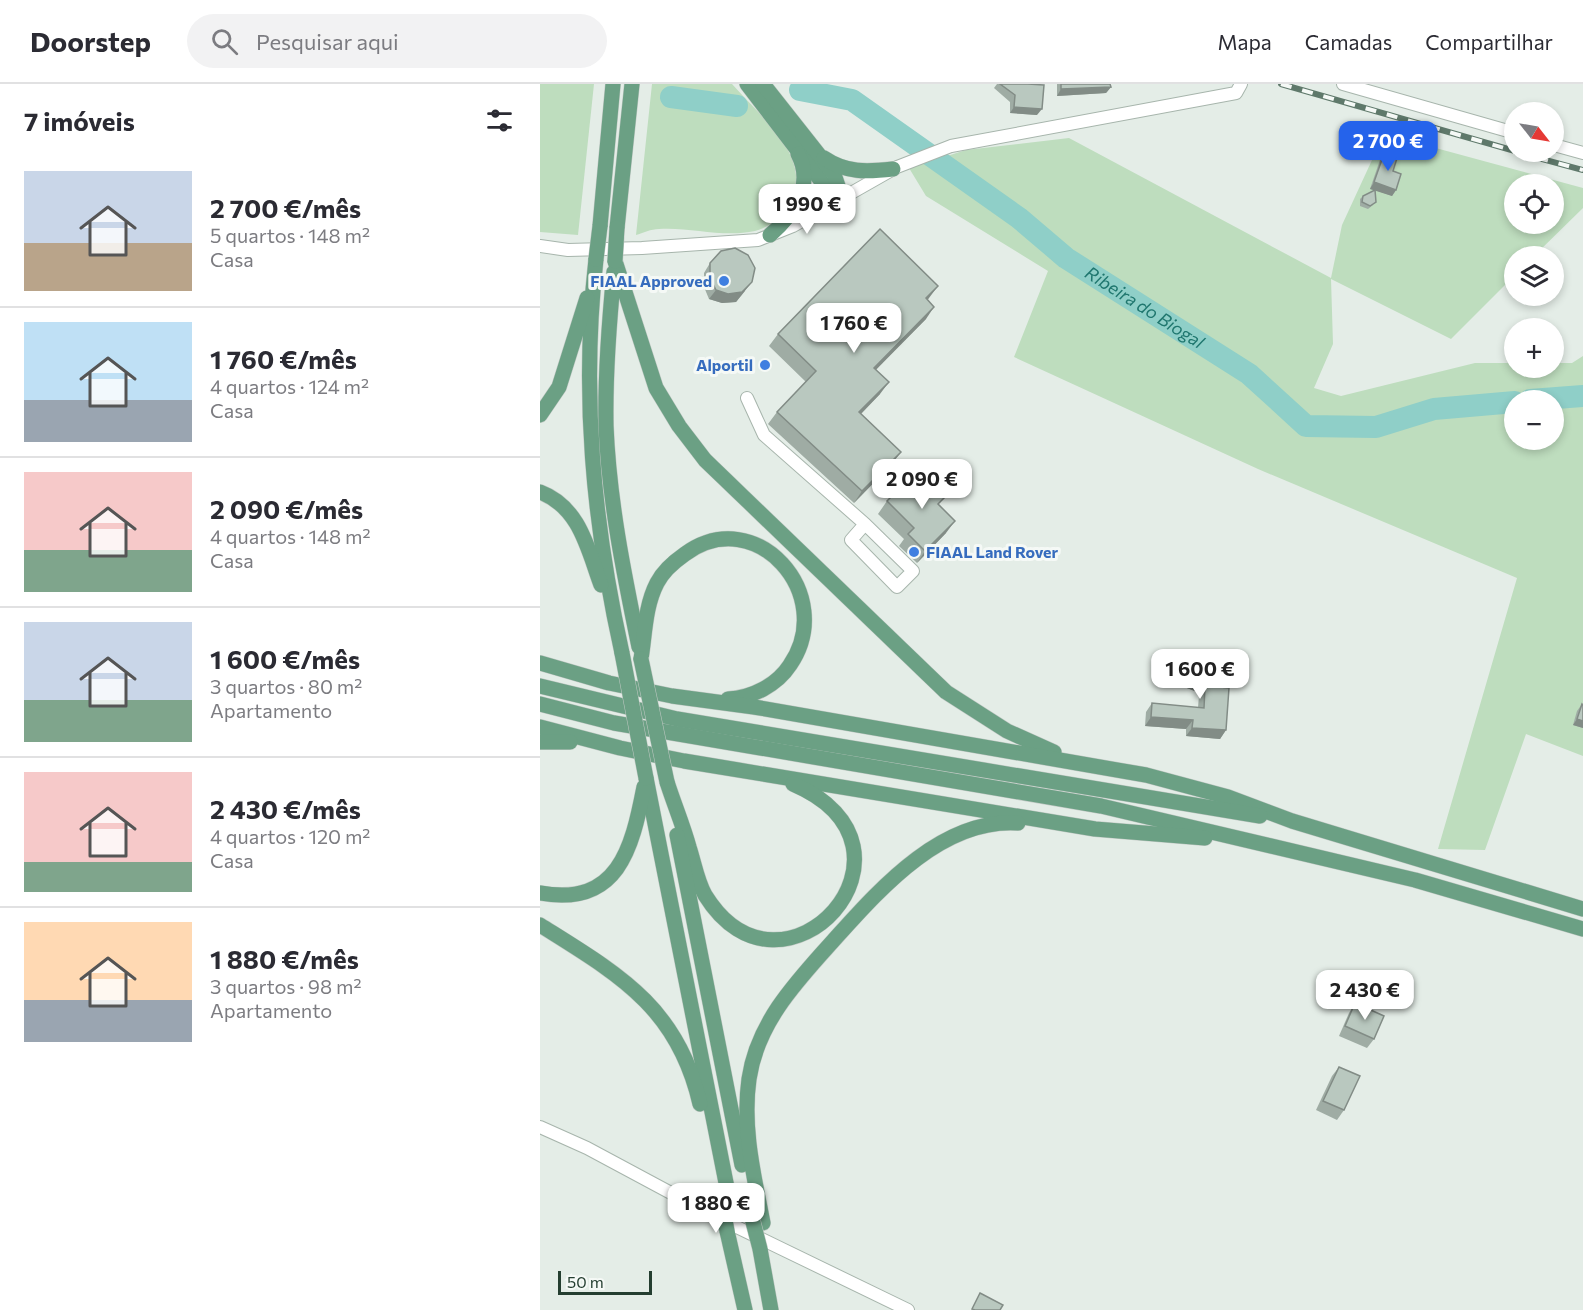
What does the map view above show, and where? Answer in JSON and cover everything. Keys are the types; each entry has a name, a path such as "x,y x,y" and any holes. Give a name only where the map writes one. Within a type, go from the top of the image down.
{"main road":[{"path":"606,84 612,103"},
{"path":"613,84 590,339 590,454 597,515 614,618 745,1310"},
{"path":"632,84 609,326 606,427 617,531 641,659 776,1310"},
{"path":"630,103 638,84"},
{"path":"747,84 828,190 842,198"},
{"path":"764,84 839,183 842,198"},
{"path":"812,145 830,162 852,171 893,169"},
{"path":"770,235 789,219 799,202 804,183 803,163 794,146"},
{"path":"615,261 656,388 679,426 705,459 946,692 1007,731 1063,756 1094,765"},
{"path":"540,415 559,387 596,264"},
{"path":"540,492 566,511 580,526 614,618"},
{"path":"641,659 649,602 657,581 674,562 693,548 712,540 734,539 773,553 788,569 799,588 805,610 805,631 799,652 787,669 770,685 750,695 731,699 672,696"},
{"path":"540,663 609,683 672,696 754,707 1094,765 1182,784 1292,821 1583,909"},
{"path":"540,686 677,719 1292,821"},
{"path":"540,704 614,723 1101,806 1415,880 1583,929"},
{"path":"540,727 620,748"},
{"path":"540,742 566,741 620,748 1095,829"},
{"path":"667,782 704,894 728,923 747,934 765,939 787,939 825,924 839,907 849,890 854,873 855,853 848,830 824,801 790,783 756,773"},
{"path":"540,893 567,896 582,893 596,887 612,875 631,845 646,778"},
{"path":"758,1221 749,1149 749,1078 757,1047 770,1019 789,991 883,888 914,861 945,842 977,827 1008,822 1256,842"},
{"path":"540,925 608,967 636,989 662,1018 682,1048 695,1080 726,1204"},
{"path":"732,1234 751,1310"},
{"path":"765,1250 771,1310"}],"street":[{"path":"540,246 568,250 682,247 758,240 792,226 913,159 951,146 1236,93 1241,84"},
{"path":"1343,84 1504,130"},
{"path":"1564,147 1583,153"},
{"path":"747,398 764,435 855,514 865,524 913,572 897,587 851,540 865,524"},
{"path":"540,1127 587,1148 712,1215 908,1310"}],"green space":[{"path":"540,84 594,84 578,235 540,232"},
{"path":"652,84 732,84 770,125 791,156 796,173 795,189 787,206 774,222 755,231 743,233 659,229 636,235"},
{"path":"1384,134 1531,174 1504,174 1504,234 1556,234 1544,246 1504,246 1504,286 1451,339 1331,279 1333,344 1314,388 1341,396 1475,363 1504,363 1504,378 1564,378 1564,363 1572,363 1583,356 1583,756 1526,734 1485,850 1438,849 1517,578 1258,469 1014,357 1048,271 926,196 909,168 966,150 1069,138 1331,278 1342,225"},
{"path":"1564,183 1583,188 1583,208 1564,227"}],"building":[{"path":"1000,84 1044,85 1042,109 1014,107 1015,95"},
{"path":"1061,84 1110,84 1111,87 1061,89"},
{"path":"1385,151 1398,155 1393,171 1401,174 1396,190 1374,182"},
{"path":"1375,190 1376,202 1370,206 1362,202 1363,196"},
{"path":"880,229 938,286 926,298 934,307 874,368 889,382 859,412 901,452 862,491 777,412 816,371 778,334"},
{"path":"735,248 748,255 755,268 752,282 742,292 728,294 716,290 710,278 710,263 721,251"},
{"path":"918,470 945,497 938,504 955,521 925,551 908,534 914,528 887,501"},
{"path":"1193,656 1220,667 1212,686 1229,688 1226,730 1192,728 1193,720 1151,717 1152,703 1204,708 1205,686 1211,686 1185,676"},
{"path":"1583,705 1583,721 1577,719"},
{"path":"1355,1003 1384,1016 1374,1039 1345,1026"},
{"path":"1339,1067 1360,1076 1344,1110 1323,1101"},
{"path":"980,1293 1003,1305 1000,1310 972,1309"}],"waterway":[{"name":"Ribeira do Biogal","path":"800,90 852,100 1019,218 1066,258 1249,374 1306,426 1376,427 1434,409 1504,403"},
{"name":"Ribeira do Biogal","path":"671,97 737,106"},
{"name":"Ribeira do Biogal","path":"1564,397 1583,396"}],"railway":[{"path":"1281,84 1504,148"},
{"path":"1553,162 1583,170"}],"place":[{"name":"FIAAL Approved","path":"724,281"},
{"name":"Alportil","path":"765,365"},
{"name":"FIAAL Land Rover","path":"914,552"}]}
